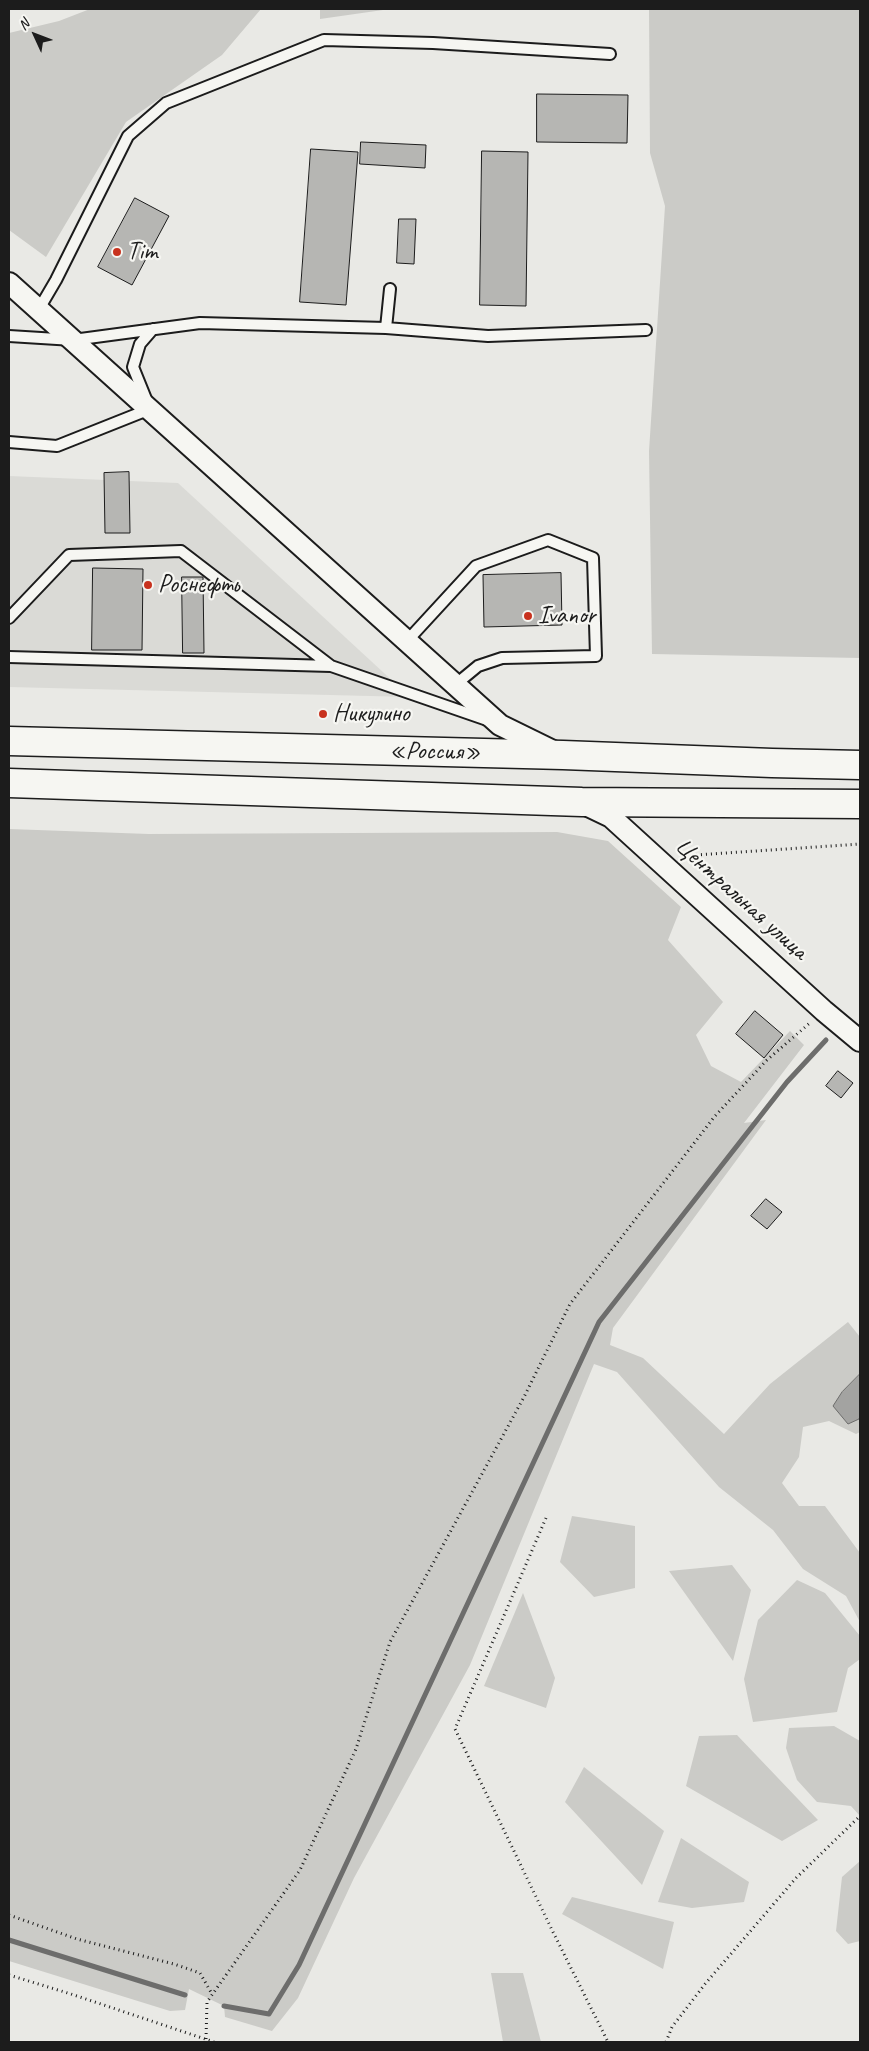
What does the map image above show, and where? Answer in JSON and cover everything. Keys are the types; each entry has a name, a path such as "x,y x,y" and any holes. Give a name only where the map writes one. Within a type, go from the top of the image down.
{"highway":[{"name":"«Россия»","path":"9,742 563,755 772,764 860,765"},
{"name":"«Россия»","path":"9,783 582,802 860,804"}],"street":[{"path":"9,283 500,725 563,755"},
{"name":"Центральная улица","path":"582,802 611,817 824,1011 860,1041"}],"lane":[{"path":"39,309 56,280 128,136 166,103 324,40 433,43 610,54"},
{"path":"386,328 390,289"},
{"path":"9,336 73,340 200,323 386,328 488,336 646,330"},
{"path":"9,442 57,446 150,409 133,367 140,344 153,329"},
{"path":"407,642 476,566 548,540 593,558 596,656 502,658 478,666 455,685"},
{"path":"9,618 68,555 181,551 331,666"},
{"path":"9,657 331,666 500,725"}],"path":[{"path":"656,858 860,844"},
{"path":"206,2039 207,2002 300,1870 356,1749 390,1642 524,1397 570,1304 715,1116 767,1060 824,1011"},
{"path":"546,1518 455,1729 608,2042"},
{"path":"666,2042 672,2027 705,1984 796,1878 860,1816"},
{"path":"9,1915 77,1939 174,1964 200,1973 212,1994"},
{"path":"9,1975 214,2042"}],"shaded area":[{"path":"90,9 261,9 222,55 126,122 46,257 9,230 9,33 59,21"},
{"path":"320,9 390,9 320,19"},
{"path":"649,9 860,9 860,658 652,654 649,451 665,206 650,153"},
{"name":"Роснефть","path":"9,476 178,483 410,697 9,687"},
{"path":"9,829 149,834 557,832 608,841 681,907 668,940 723,1002 696,1035 711,1066 741,1082 790,1031 804,1045 744,1123 766,1120 613,1328 610,1345 643,1358 724,1434 770,1384 848,1322 860,1337 860,1374 842,1392 859,1419 860,1416 860,1432 856,1434 829,1421 803,1427 799,1457 782,1483 799,1506 825,1506 860,1553 860,1622 846,1596 803,1569 773,1530 719,1487 617,1372 594,1364 470,1665 354,1878 298,1998 272,2031 225,2017 224,2006 189,1989 185,2010 170,2011 9,1961"},
{"path":"860,1374 860,1416 859,1419 848,1424 833,1406 842,1392"},
{"path":"572,1516 635,1526 635,1588 594,1597 560,1562"},
{"path":"732,1565 751,1590 733,1661 669,1571"},
{"path":"797,1580 825,1593 860,1636 860,1659 848,1668 837,1712 753,1722 744,1679 758,1620"},
{"path":"523,1593 555,1678 546,1708 484,1686"},
{"path":"834,1726 860,1741 860,1816 851,1806 817,1802 797,1780 786,1748 789,1728"},
{"path":"737,1735 818,1820 782,1841 686,1786 699,1736"},
{"path":"584,1767 664,1831 642,1885 565,1802"},
{"path":"681,1838 749,1882 744,1902 692,1908 658,1902"},
{"path":"860,1861 860,1941 848,1944 836,1931 842,1877"},
{"path":"572,1897 674,1922 663,1969 562,1914"},
{"path":"491,1973 523,1973 541,2042 503,2042"}],"building":[{"path":"537,94 628,95 627,143 537,142"},
{"path":"361,142 426,145 425,168 360,164"},
{"path":"311,149 358,152 346,305 300,302"},
{"path":"482,151 528,152 526,306 480,305"},
{"path":"135,198 169,216 132,285 98,267"},
{"path":"399,219 416,219 414,264 397,263"},
{"path":"129,472 130,533 105,533 104,473"},
{"path":"93,568 143,569 142,650 92,650"},
{"path":"561,573 562,625 484,627 483,575"},
{"path":"182,577 203,577 204,653 183,653"},
{"path":"755,1011 783,1035 764,1058 736,1034"},
{"path":"838,1071 853,1083 841,1098 826,1086"},
{"path":"766,1199 782,1212 767,1229 751,1216"}],"waterway":[{"path":"224,2006 269,2014 299,1965 599,1322 787,1082 826,1040"},
{"path":"9,1940 185,1995"}],"place":[{"name":"Tim","path":"117,252"},
{"name":"Роснефть","path":"148,585"},
{"name":"Ivanor","path":"528,616"},
{"name":"Никулино","path":"323,714"}]}
